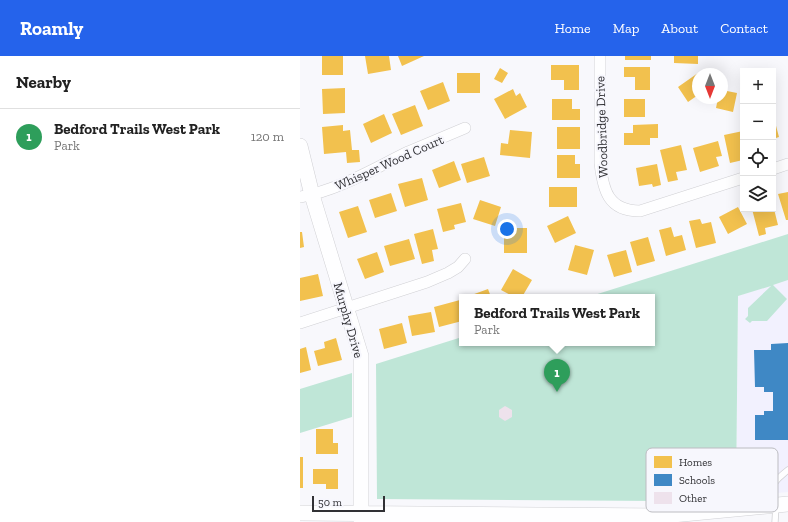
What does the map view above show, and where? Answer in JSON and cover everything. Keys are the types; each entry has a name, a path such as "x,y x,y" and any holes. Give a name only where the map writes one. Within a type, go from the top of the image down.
{"street":[{"name":"Woodbridge Drive","path":"600,56 600,163 604,189 616,205 623,208 640,210 740,179"},
{"name":"Whisper Wood Court","path":"306,196 361,176 409,152 465,128"},
{"name":"Murphy Drive","path":"300,146 306,196 346,308 361,356 361,518"},
{"path":"776,168 788,164"},
{"path":"300,323 448,273 458,268 465,259"},
{"path":"300,513 361,518 591,518 662,516 703,512"}],"lane":[{"path":"778,478 788,470"}],"shaded area":[{"path":"788,280 788,492 778,493 778,448 736,448 738,296"}],"green space":[{"path":"788,234 788,280 773,285 787,299 767,321 752,321 750,323 745,319 748,316 748,308 771,286 738,296 736,448 646,448 646,501 377,499 376,364 459,338 459,346 655,346 655,294 598,294"},
{"path":"352,373 352,417 300,433 300,389"}],"building: Homes":[{"path":"322,56 343,56 343,75 322,75"},
{"path":"365,56 389,56 391,70 368,74"},
{"path":"398,56 424,56 402,66"},
{"path":"625,56 651,56 651,60 625,60"},
{"path":"674,56 698,56 698,64 674,63"},
{"path":"551,65 579,65 579,90 564,90 564,80 551,80"},
{"path":"624,67 650,67 650,90 635,90 635,77 624,77"},
{"path":"500,68 508,73 502,83 494,79"},
{"path":"457,73 480,73 480,93 457,93"},
{"path":"692,77 692,99 688,102 678,87"},
{"path":"443,82 450,101 428,110 420,91"},
{"path":"345,88 345,113 323,114 322,89"},
{"path":"513,89 516,96 520,93 527,107 505,119 494,99"},
{"path":"728,91 737,93 733,112 716,108 717,104 728,104"},
{"path":"552,99 572,99 572,109 580,109 580,120 552,120"},
{"path":"624,99 645,99 645,117 624,117"},
{"path":"415,105 423,126 401,135 392,114"},
{"path":"384,114 392,133 371,143 363,124"},
{"path":"658,124 658,138 650,138 650,145 624,145 624,133 633,133 633,125"},
{"path":"343,125 343,131 350,130 352,150 359,150 360,162 347,163 346,152 324,154 322,127"},
{"path":"776,126 779,137 776,138"},
{"path":"557,127 580,127 580,149 557,149"},
{"path":"510,130 532,132 530,158 500,155 501,143 508,144"},
{"path":"740,132 740,161 730,163 724,135"},
{"path":"718,141 722,156 716,157 719,166 700,172 693,148"},
{"path":"681,145 687,170 676,172 678,180 668,182 660,150"},
{"path":"557,155 575,155 575,164 580,164 580,178 557,178"},
{"path":"484,157 490,176 467,183 461,164"},
{"path":"454,161 461,180 439,188 432,170"},
{"path":"657,164 661,185 653,187 652,184 639,186 636,168"},
{"path":"422,178 428,200 405,207 398,184"},
{"path":"549,187 577,187 577,207 549,207"},
{"path":"788,192 788,220 786,220 778,194"},
{"path":"391,193 397,211 375,218 369,200"},
{"path":"480,200 501,207 495,226 473,219"},
{"path":"461,203 466,222 454,225 455,229 443,232 437,209"},
{"path":"358,206 367,232 348,238 339,212"},
{"path":"738,207 747,224 728,234 719,217"},
{"path":"753,212 775,212 778,225 765,228 766,234 759,236"},
{"path":"568,216 576,233 555,243 547,226"},
{"path":"700,219 702,224 711,222 716,243 696,248 689,221"},
{"path":"671,227 674,237 682,235 686,250 666,256 659,230"},
{"path":"504,228 527,228 527,253 504,253"},
{"path":"433,229 438,249 432,250 434,261 422,264 414,234"},
{"path":"300,232 302,232 304,247 300,248"},
{"path":"648,237 655,261 637,266 630,242"},
{"path":"409,239 415,259 390,266 384,246"},
{"path":"575,245 594,250 587,275 568,270"},
{"path":"626,250 632,272 614,277 607,255"},
{"path":"377,252 384,272 365,279 357,259"},
{"path":"513,269 532,280 524,294 508,294 501,290"},
{"path":"318,274 323,296 300,301 300,278"},
{"path":"488,289 490,294 474,294"},
{"path":"459,300 459,322 439,327 434,307"},
{"path":"431,312 435,332 412,336 408,316"},
{"path":"402,323 407,343 384,349 379,329"},
{"path":"336,338 342,360 318,366 314,351 325,348 324,342"},
{"path":"306,347 311,370 300,373 300,349"},
{"path":"316,429 333,429 333,443 338,443 338,454 316,454"},
{"path":"300,457 303,457 303,488 300,488"},
{"path":"313,469 338,469 338,489 326,489 326,484 313,484"}],"building: Schools":[{"path":"788,343 788,440 755,440 755,415 764,415 764,411 773,411 773,392 764,392 764,387 755,387 754,350 771,350 771,344"}],"building: Other":[{"path":"505,406 512,410 512,417 505,421 499,417 499,410"}],"place":[{"name":"Bedford Trails West Park","path":"557,392"}]}
